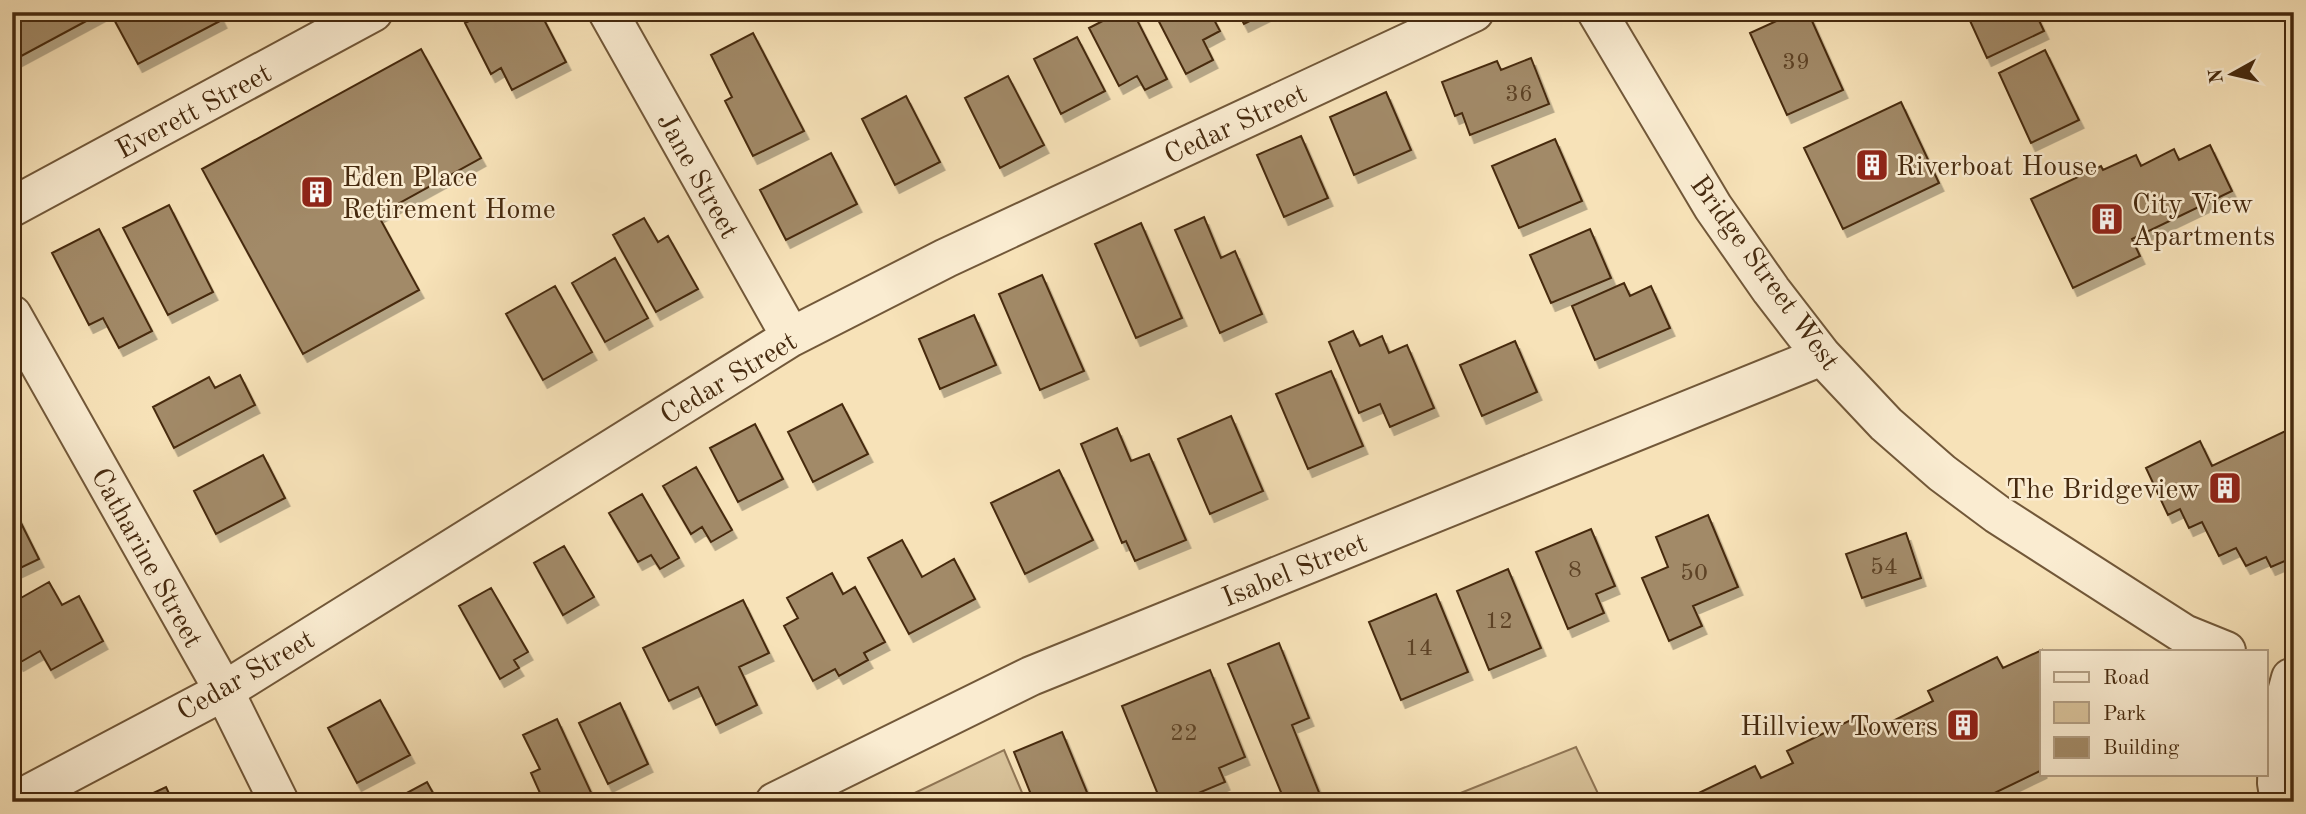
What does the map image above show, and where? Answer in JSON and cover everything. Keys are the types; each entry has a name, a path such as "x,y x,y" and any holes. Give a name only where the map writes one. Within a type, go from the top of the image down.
{"street":[{"name":"Everett Street","path":"12,207 373,12"},
{"name":"Jane Street","path":"608,12 791,337"},
{"name":"Cedar Street","path":"14,802 224,691 791,337 946,258 1474,12"},
{"name":"Bridge Street West","path":"1597,12 1713,207 1822,356 1886,424 1942,473 1997,514 2191,643 2222,650"},
{"name":"Catharine Street","path":"12,315 224,691 279,802"},
{"name":"Isabel Street","path":"775,802 1031,676 1822,356"},
{"path":"2280,802 2277,783 2284,675"},
{"path":"2259,776 2269,802"}],"green space":[{"path":"1576,747 1602,802 1438,802"},
{"path":"1004,750 1026,802 896,802"}],"building":[{"path":"12,12 103,12 12,61"},
{"path":"110,12 218,12 222,20 138,64"},
{"path":"487,12 540,12 566,62 512,90 501,68 491,74 465,23"},
{"path":"1120,12 1133,12 1167,79 1145,90 1137,76 1119,86 1089,28"},
{"path":"1154,12 1210,12 1220,31 1203,40 1213,60 1186,74"},
{"path":"1238,12 1268,12 1244,24"},
{"path":"1796,12 1808,12 1843,90 1787,115 1750,33"},
{"path":"1966,12 2035,12 2044,31 1987,58"},
{"path":"753,33 804,131 753,156 725,101 732,97 711,55"},
{"path":"1077,37 1105,91 1061,114 1034,59"},
{"name":"Eden Place Retirement Home","path":"421,49 481,158 378,215 419,290 303,354 202,169"},
{"path":"2045,50 2079,120 2031,143 1999,73"},
{"path":"1531,58 1549,104 1470,135 1462,113 1455,116 1442,82 1497,61 1501,70"},
{"path":"1008,76 1044,145 1000,168 965,98"},
{"path":"1386,92 1411,150 1354,175 1330,117"},
{"path":"906,96 940,162 895,185 862,119"},
{"name":"Riverboat House","path":"1901,102 1939,183 1843,229 1804,148"},
{"path":"1301,136 1328,198 1284,217 1257,155"},
{"path":"1555,139 1582,201 1519,228 1492,166"},
{"name":"City View Apartments","path":"2210,145 2232,191 2132,239 2140,256 2073,288 2031,199 2101,166 2103,170 2136,155 2141,166 2174,149 2179,160"},
{"path":"831,153 857,204 786,240 760,190"},
{"path":"169,205 213,292 168,315 123,228"},
{"path":"1204,217 1221,258 1235,251 1262,314 1220,333 1175,230"},
{"path":"644,218 658,242 668,236 698,289 656,312 613,235"},
{"path":"1141,223 1182,318 1136,338 1095,244"},
{"path":"99,229 152,331 119,348 103,318 89,325 52,253"},
{"path":"1590,229 1611,278 1551,303 1530,255"},
{"path":"615,258 648,318 605,342 572,283"},
{"path":"1042,275 1084,371 1040,390 999,294"},
{"path":"1624,283 1630,296 1651,286 1670,328 1595,360 1572,306"},
{"path":"555,286 592,352 543,380 506,314"},
{"path":"974,315 996,365 940,389 919,339"},
{"path":"1353,331 1360,346 1382,336 1389,353 1407,345 1434,408 1390,427 1380,404 1359,413 1329,342"},
{"path":"1515,341 1537,392 1482,416 1460,365"},
{"path":"1331,371 1363,446 1308,469 1276,394"},
{"path":"240,375 255,405 174,448 153,407 209,377 215,388"},
{"path":"842,404 868,454 813,482 788,432"},
{"path":"1231,416 1263,491 1210,514 1178,439"},
{"path":"755,424 783,479 738,502 710,448"},
{"name":"The Bridgeview","path":"2294,427 2294,557 2271,567 2266,557 2246,566 2236,548 2219,556 2202,522 2189,528 2180,509 2168,515 2146,468 2200,441 2212,466"},
{"path":"1117,428 1131,461 1149,454 1186,540 1135,561 1126,541 1122,543 1081,444"},
{"path":"263,455 285,498 216,534 194,491"},
{"path":"696,467 732,530 711,542 702,527 691,534 663,486"},
{"path":"1059,470 1093,540 1025,574 991,503"},
{"path":"642,494 679,558 660,569 651,555 638,562 609,513"},
{"path":"16,513 39,559 12,572 12,515"},
{"path":"1708,515 1738,587 1693,606 1702,626 1669,641 1642,578 1668,567 1656,537"},
{"path":"1591,529 1615,586 1596,594 1604,613 1568,629 1536,552"},
{"path":"1906,533 1921,578 1862,598 1846,554"},
{"path":"902,540 922,577 954,559 975,599 909,634 868,558"},
{"path":"564,546 594,597 563,615 534,563"},
{"path":"1508,569 1541,648 1489,670 1457,591"},
{"path":"832,573 843,594 855,587 885,642 864,653 868,660 839,676 835,669 813,681 784,626 798,618 787,598"},
{"path":"49,582 62,605 79,596 103,641 51,670 40,651 19,663 12,652 12,603"},
{"path":"491,588 528,652 514,660 519,668 500,679 459,606"},
{"path":"1436,594 1468,672 1401,700 1369,622"},
{"path":"743,600 769,653 739,667 757,705 716,725 698,687 669,701 643,648"},
{"path":"1279,643 1309,718 1292,725 1322,800 1317,802 1285,802 1228,664"},
{"name":"Hillview Towers","path":"2040,651 2040,771 1976,802 1684,800 1755,766 1761,778 1793,763 1787,751 1859,716 1867,734 1933,701 1928,691 1997,657 2003,668"},
{"path":"1210,670 1245,757 1219,768 1225,782 1196,794 1199,802 1161,802 1122,706"},
{"path":"380,700 410,755 357,783 328,728"},
{"path":"620,703 648,764 608,784 579,723"},
{"path":"557,719 594,799 589,802 544,802 531,773 540,769 523,735"},
{"path":"1062,732 1091,802 1034,802 1014,752"},
{"path":"427,782 438,802 390,802"},
{"path":"166,787 173,802 134,802"}],"place":[{"name":"Riverboat House","path":"1872,165"},
{"name":"Eden Place Retirement Home","path":"317,192"},
{"name":"City View Apartments","path":"2107,219"},
{"name":"The Bridgeview","path":"2225,488"},
{"name":"Hillview Towers","path":"1963,725"}]}
